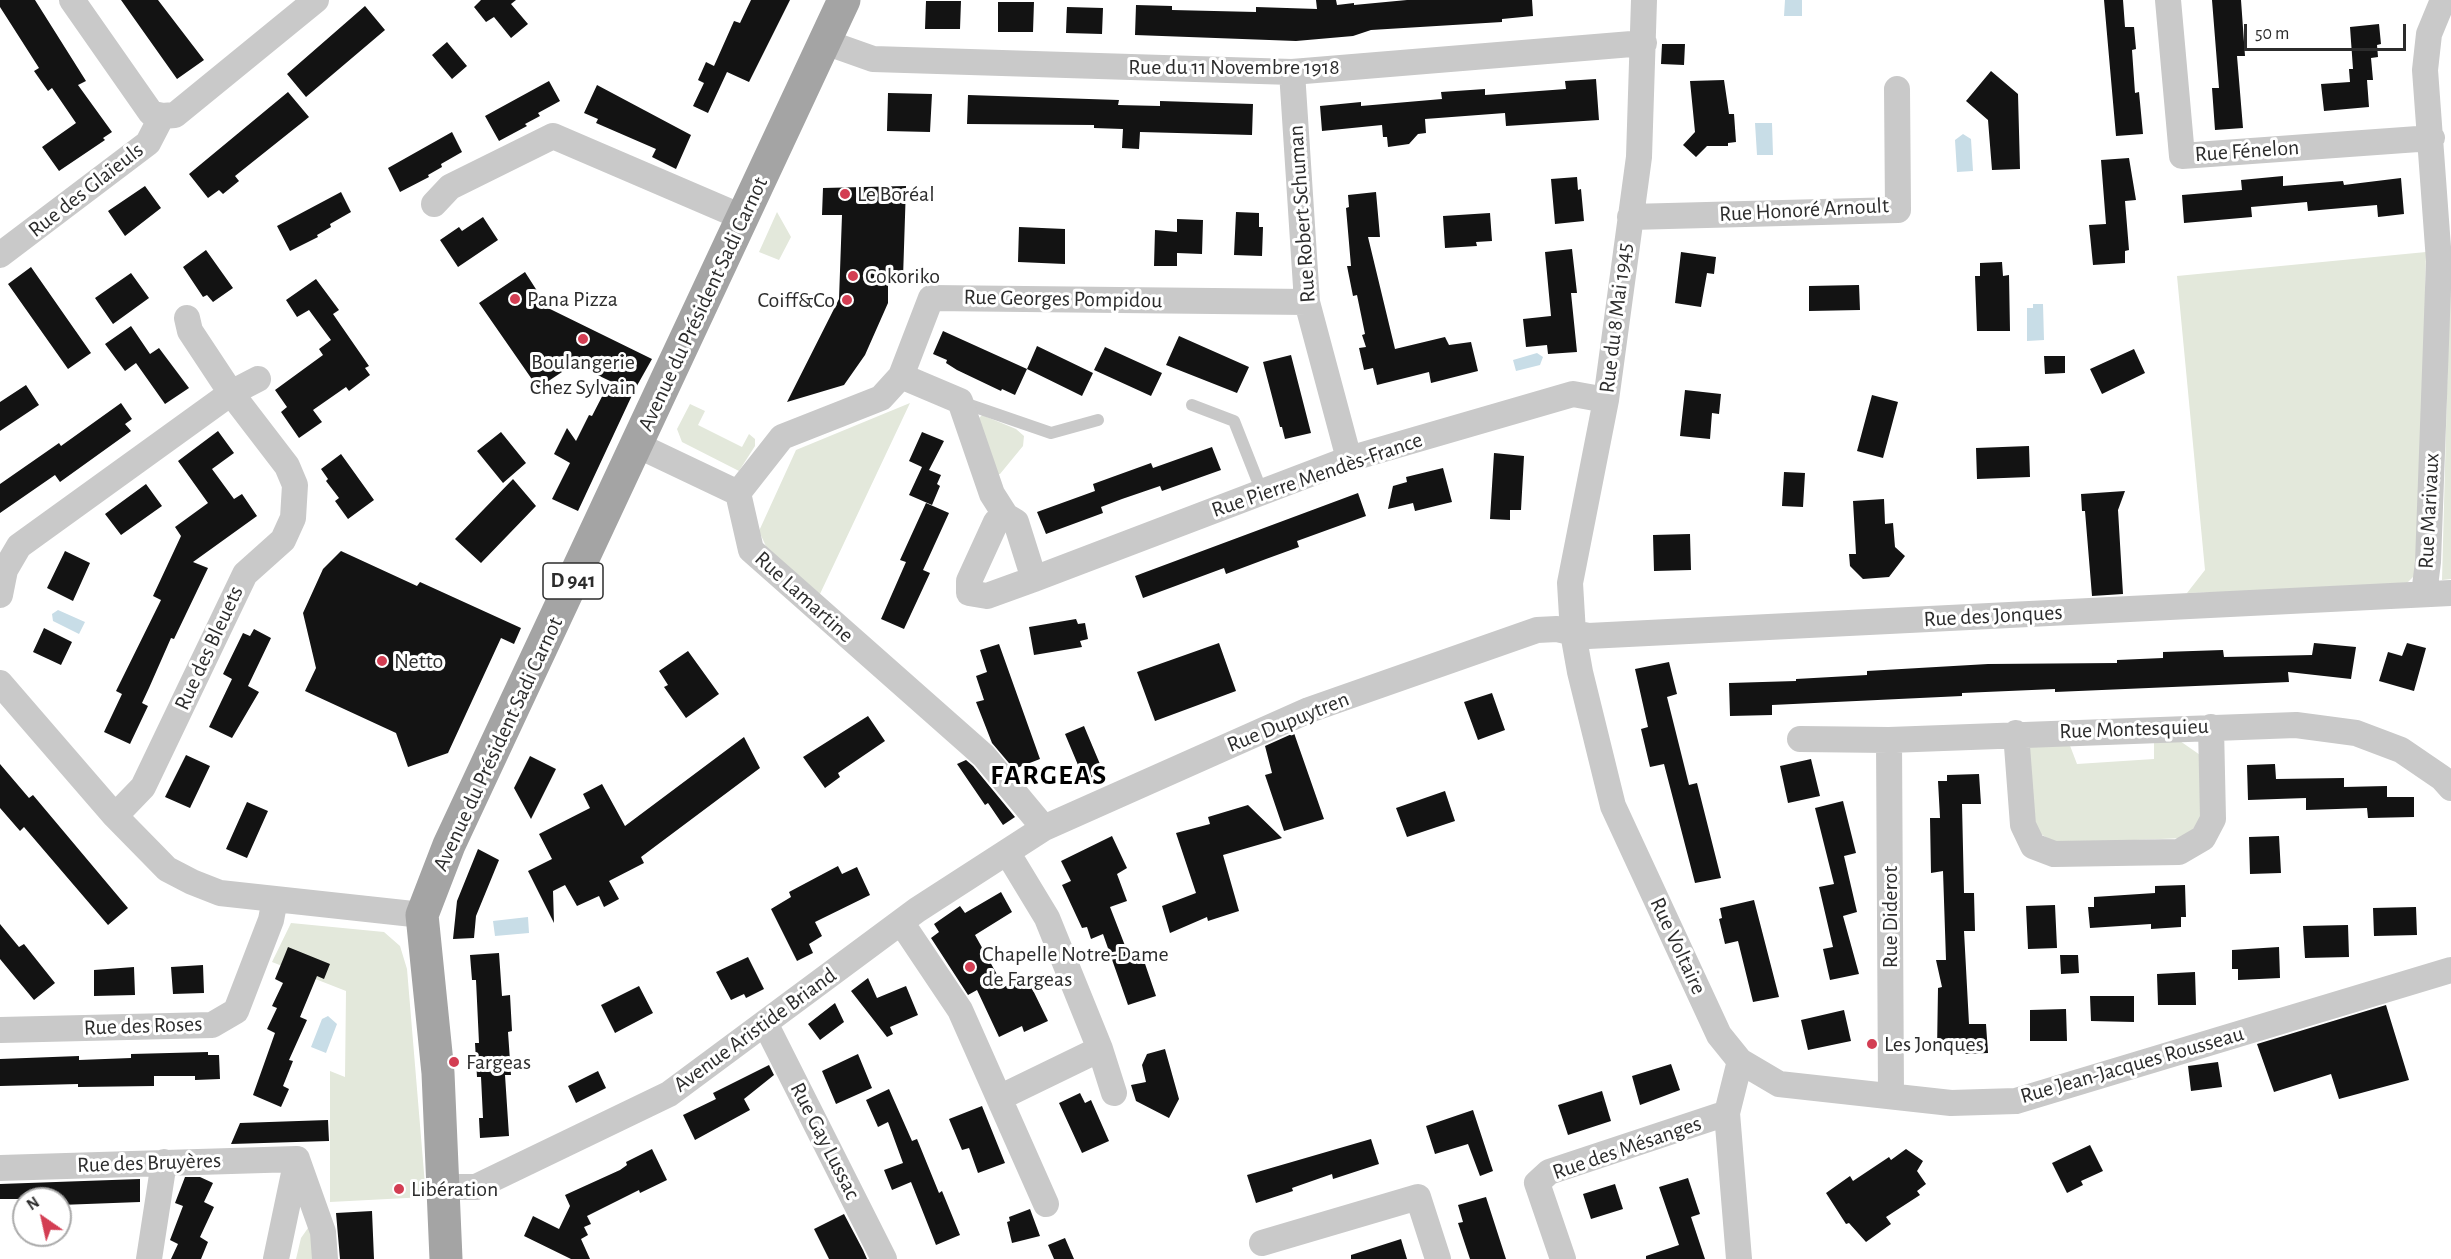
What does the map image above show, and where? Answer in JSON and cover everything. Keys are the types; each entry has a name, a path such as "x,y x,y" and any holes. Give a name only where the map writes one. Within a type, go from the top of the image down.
{"main road":[{"name":"Avenue du Président Sadi Carnot","path":"445,1187 438,1072 422,915 449,845 844,0"},
{"name":"D 941","path":"445,1187 446,1259"}],"street":[{"path":"72,0 151,113 162,116 175,115 316,0"},
{"name":"Rue du 8 Mai 1945","path":"1573,633 1570,583 1606,400 1629,217 1639,157 1644,0"},
{"name":"Rue Fénelon","path":"2168,0 2182,156 2432,138"},
{"name":"Rue Marivaux","path":"2424,594 2428,562 2439,261 2432,138 2425,70 2428,34 2443,0"},
{"name":"Rue du 11 Novembre 1918","path":"825,42 873,59 1292,72 1644,43"},
{"name":"Rue Robert Schuman","path":"1292,72 1306,302 1349,459"},
{"name":"Rue Honoré Arnoult","path":"1629,217 1898,210 1897,89"},
{"name":"Rue des Glaïeuls","path":"0,255 148,143 162,116"},
{"path":"434,204 450,187 553,136 744,218"},
{"name":"Rue Georges Pompidou","path":"738,493 782,437 881,398 901,376 931,298 1306,302"},
{"name":"Rue des Bleuets","path":"115,816 143,787 245,574 284,540 293,518 295,485 287,466 231,393 189,331 188,318"},
{"path":"901,376 960,401 992,494 1006,516 1016,522 1034,579"},
{"path":"0,595 5,570 19,546 231,393 258,379"},
{"name":"Rue Pierre Mendès-France","path":"1006,516 996,522 969,581 969,593 987,596 1349,459 1573,394 1606,400"},
{"path":"637,445 738,493"},
{"name":"Rue Lamartine","path":"738,493 750,550 984,756 1044,828"},
{"name":"Rue des Jonques","path":"1537,630 1557,629 1588,636 2451,593"},
{"name":"Rue Dupuytren","path":"1044,828 1309,710 1537,630"},
{"name":"Rue Voltaire","path":"1573,633 1580,672 1613,806 1719,1035 1740,1061"},
{"path":"0,683 115,816 167,868 192,882 220,893 422,915"},
{"name":"Rue Montesquieu","path":"1800,739 1889,740 2016,733 2296,724 2356,733 2401,750 2442,778 2451,788"},
{"path":"2016,733 2023,825 2034,846 2054,854 2179,852 2203,838 2213,819 2211,727"},
{"name":"Rue Diderot","path":"1889,740 1891,1095"},
{"name":"Avenue Aristide Briand","path":"445,1187 476,1187 669,1094 901,922 1044,828"},
{"path":"1007,852 1047,918 1100,1050 1114,1094"},
{"name":"Rue des Roses","path":"0,1030 212,1025 236,1011 264,943 275,899"},
{"path":"901,922 960,1010 1046,1204"},
{"name":"Rue Jean-Jacques Rousseau","path":"1740,1061 1779,1084 1951,1103 2016,1101 2451,970"},
{"name":"Rue Gay Lussac","path":"765,1023 884,1259"},
{"path":"999,1098 1100,1050"},
{"path":"1739,1259 1727,1113 1740,1061"},
{"name":"Rue des Mésanges","path":"1563,1259 1537,1183 1549,1172 1727,1113"},
{"path":"276,1259 297,1159"},
{"path":"297,1159 323,1232 325,1259"},
{"name":"Rue des Bruyères","path":"0,1168 297,1159"},
{"path":"149,1259 165,1162"},
{"path":"1262,1243 1418,1197 1438,1259"}],"lane":[{"path":"960,401 1051,433 1098,420"},
{"path":"1191,405 1234,421 1262,492"}],"shaded area":[{"path":"777,212 791,237 779,260 759,252"},
{"path":"2451,240 2451,579 2442,580"},
{"path":"2426,252 2420,570 2403,587 2187,593 2205,570 2177,276"},
{"path":"910,403 819,596 769,553 759,531 796,450"},
{"path":"690,404 705,411 698,425 742,447 749,434 755,439 755,446 739,471 682,442 677,429"},
{"path":"982,415 1016,429 1024,436 1023,446 1000,474 993,475 976,421"},
{"path":"2180,741 2203,757 2204,816 2186,838 2055,843 2033,829 2029,747 2069,743 2077,764 2154,759 2154,742"},
{"path":"291,923 384,932 400,946 407,969 426,1197 330,1202 330,1071 345,1077 346,991 272,962"},
{"path":"308,1228 316,1233 318,1259 296,1259 301,1238"}],"water":[{"path":"1785,0 1802,0 1802,16 1784,16"},
{"path":"1755,123 1772,123 1773,155 1757,155"},
{"path":"1963,134 1971,139 1973,171 1957,172 1955,140"},
{"path":"2033,304 2043,304 2044,340 2027,341 2027,308 2033,308"},
{"path":"1537,353 1543,357 1540,365 1516,371 1513,360"},
{"path":"58,610 85,622 79,634 53,621 52,614"},
{"path":"528,917 529,933 495,936 493,921"},
{"path":"328,1016 337,1024 326,1053 311,1047 322,1019"}],"building":[{"path":"0,0 35,0 86,81 78,85 112,132 103,138 105,140 59,171 42,147 76,123 52,88 48,91 34,71 39,68 0,7"},
{"path":"121,0 158,0 204,60 177,79"},
{"path":"481,0 516,0 511,4 528,24 511,38 494,17 486,22 474,7"},
{"path":"751,0 790,0 749,82 727,72 708,113 693,106 704,83 698,80 706,62 714,66 734,21 740,23"},
{"path":"1316,0 1336,0 1337,5 1354,3 1354,5 1407,0 1532,0 1533,16 1502,19 1502,22 1371,30 1353,36 1296,41 1135,35 1136,5 1172,6 1172,10 1256,12 1256,7 1317,9"},
{"path":"2104,0 2123,0 2125,27 2134,27 2136,49 2132,50 2135,93 2139,92 2143,134 2116,136"},
{"path":"2212,0 2241,0 2245,56 2237,56 2243,128 2215,130 2212,88 2219,88"},
{"path":"926,1 961,1 960,29 925,29"},
{"path":"998,2 1034,2 1033,32 998,32"},
{"path":"365,6 385,30 306,97 287,74"},
{"path":"1067,7 1103,8 1102,34 1066,33"},
{"path":"2379,24 2381,44 2377,45 2378,57 2371,58 2373,80 2367,80 2369,107 2324,111 2321,84 2350,82 2349,69 2353,69 2350,27"},
{"path":"447,42 467,66 452,79 432,55"},
{"path":"1662,44 1685,44 1684,65 1661,64"},
{"path":"1991,71 2018,94 2020,169 1992,170 1988,120 1966,101"},
{"path":"1596,79 1599,120 1506,126 1505,113 1425,119 1426,133 1418,134 1409,144 1388,147 1387,137 1383,137 1382,125 1322,131 1320,106 1361,102 1361,106 1442,99 1441,92 1485,89 1485,95 1566,89 1565,81"},
{"path":"1724,80 1729,114 1734,114 1736,142 1728,143 1728,146 1707,146 1696,157 1683,145 1695,132 1690,81"},
{"path":"549,81 560,101 538,113 540,116 525,124 527,126 499,141 485,116"},
{"path":"597,85 691,135 676,169 652,157 656,149 596,123 598,119 584,113"},
{"path":"288,92 309,117 235,176 239,181 223,194 219,190 208,198 189,174"},
{"path":"888,93 932,94 930,132 887,131"},
{"path":"968,95 1119,100 1118,105 1160,106 1160,101 1253,104 1252,135 1140,132 1139,149 1122,148 1123,129 1094,128 1094,125 967,124"},
{"path":"452,132 462,152 441,164 442,167 428,175 429,177 400,192 388,168"},
{"path":"2129,158 2136,200 2125,201 2129,250 2125,251 2125,263 2093,265 2089,225 2106,224 2101,160"},
{"path":"2283,176 2283,186 2343,181 2344,185 2401,178 2404,214 2378,217 2377,205 2308,211 2307,202 2251,207 2252,217 2184,223 2182,195 2242,190 2241,180"},
{"path":"1577,177 1578,190 1581,189 1584,221 1555,224 1551,179"},
{"path":"145,186 161,208 125,236 108,211"},
{"path":"906,186 903,278 888,278 888,303 865,355 844,385 787,402 839,299 842,215 822,215 823,188"},
{"path":"341,192 351,212 330,224 331,227 317,235 318,237 290,251 277,226"},
{"path":"1376,192 1380,237 1368,237 1395,349 1445,337 1449,345 1471,342 1478,371 1431,383 1429,372 1377,385 1373,368 1364,370 1359,348 1366,347 1362,335 1365,334 1357,295 1353,296 1347,266 1351,266 1346,208 1349,207 1348,195"},
{"path":"1236,212 1259,213 1259,227 1263,227 1262,256 1234,255"},
{"path":"1490,213 1492,241 1476,242 1477,246 1445,248 1443,216"},
{"path":"483,217 498,240 458,267 440,240 459,227 462,231"},
{"path":"1177,219 1203,220 1202,254 1177,253 1177,266 1154,266 1155,230 1177,232"},
{"path":"1019,227 1065,229 1065,264 1018,262"},
{"path":"1572,249 1577,293 1571,293 1577,352 1548,354 1547,345 1526,347 1523,319 1551,316 1545,252"},
{"path":"206,250 233,288 213,302 207,295 203,297 183,267"},
{"path":"1681,252 1716,257 1714,274 1707,273 1701,307 1675,303"},
{"path":"2002,262 2003,276 2009,275 2010,331 1977,331 1975,276 1980,276 1980,263"},
{"path":"31,267 91,353 68,369 8,284"},
{"path":"525,272 548,308 652,359 634,391 578,511 552,499 570,463 554,454 567,428 576,441 610,381 574,364 538,388 479,303"},
{"path":"131,273 149,298 113,324 95,298"},
{"path":"316,279 339,310 333,314 369,366 365,368 370,375 349,391 346,387 313,410 322,422 299,438 281,412 287,407 275,390 323,355 319,349 331,340 309,310 297,317 286,300"},
{"path":"1859,285 1860,310 1809,311 1809,286"},
{"path":"131,326 150,354 159,348 189,388 165,404 136,363 125,371 105,344"},
{"path":"943,331 1027,369 1015,395 1002,389 1001,391 957,370 946,363 947,360 933,354"},
{"path":"1179,336 1249,367 1237,393 1166,365"},
{"path":"1037,346 1093,373 1082,396 1027,369"},
{"path":"1105,347 1162,373 1151,396 1094,370"},
{"path":"2134,349 2145,373 2102,394 2090,369"},
{"path":"1291,355 1311,433 1285,439 1263,362"},
{"path":"2044,356 2065,356 2065,373 2045,374"},
{"path":"26,385 39,405 0,431 0,402"},
{"path":"1685,390 1721,394 1719,414 1712,413 1710,439 1680,436"},
{"path":"1872,395 1898,402 1883,458 1857,451"},
{"path":"121,403 132,419 125,424 131,431 60,482 55,475 0,513 0,484 59,443 61,446"},
{"path":"218,431 234,453 212,469 234,499 242,494 257,516 193,562 208,568 174,639 171,638 142,703 148,706 130,744 104,732 122,694 116,691 161,600 153,596 181,536 175,527 208,503 178,461"},
{"path":"501,432 526,463 503,483 477,451"},
{"path":"922,432 944,441 929,470 941,475 937,484 940,486 932,505 909,495 922,467 909,461"},
{"path":"2029,446 2030,477 1977,479 1976,448"},
{"path":"1212,447 1221,470 1162,491 1160,486 1122,499 1101,507 1103,513 1046,534 1037,512 1095,491 1093,484 1151,463 1153,468"},
{"path":"1494,453 1524,456 1521,510 1510,510 1510,520 1490,519"},
{"path":"341,454 374,500 348,519 335,501 339,498 326,481 328,479 321,469"},
{"path":"1443,468 1452,502 1415,511 1413,503 1388,509 1393,486 1407,482 1406,477"},
{"path":"1784,472 1805,473 1803,507 1782,506"},
{"path":"513,479 536,506 481,563 455,539"},
{"path":"146,484 162,506 121,535 105,514"},
{"path":"2125,491 2118,510 2123,594 2092,596 2085,511 2082,511 2081,494"},
{"path":"1358,493 1366,516 1297,541 1299,547 1226,574 1224,568 1143,598 1135,576"},
{"path":"1884,499 1885,524 1893,523 1895,547 1905,556 1889,577 1863,579 1850,566 1849,554 1856,554 1853,501"},
{"path":"926,503 949,513 923,570 930,573 904,629 881,619 906,562 900,560"},
{"path":"1690,534 1691,570 1654,571 1653,535"},
{"path":"65,551 90,563 73,601 47,588"},
{"path":"341,551 417,586 420,582 521,628 514,644 501,638 448,753 408,767 396,733 305,691 316,668 303,613 323,569"},
{"path":"1076,619 1078,624 1085,623 1088,639 1080,641 1082,647 1034,655 1029,627"},
{"path":"44,628 72,642 61,665 33,652"},
{"path":"254,629 271,638 248,686 259,692 232,738 209,727 232,679 223,674 243,633 250,636"},
{"path":"1219,643 1236,691 1155,721 1137,672"},
{"path":"2314,643 2356,647 2351,679 2288,672 2289,682 2055,692 2055,689 1962,693 1962,696 1772,705 1772,715 1730,716 1729,683 1796,681 1796,679 1867,675 1867,671 1988,664 2117,663 2117,660 2163,658 2163,652 2223,650 2224,657 2312,655"},
{"path":"2407,643 2426,648 2414,691 2379,681 2388,652 2402,656"},
{"path":"999,644 1040,759 1014,769 992,743 976,702 984,700 976,676 987,672 980,650"},
{"path":"688,651 719,694 686,718 664,687 668,685 659,671"},
{"path":"1669,662 1677,694 1667,697 1689,785 1697,783 1721,878 1695,883 1664,764 1650,767 1641,729 1648,727 1635,669"},
{"path":"1492,693 1505,730 1478,740 1464,702"},
{"path":"868,716 885,741 838,773 840,777 825,788 803,757"},
{"path":"1084,726 1105,776 1086,784 1065,734"},
{"path":"1294,733 1324,819 1284,831 1265,775 1272,773 1265,746"},
{"path":"744,737 760,768 641,857 644,863 609,881 619,899 604,907 599,896 577,906 565,885 553,891 554,923 528,871 552,859 539,834 590,808 583,794 602,784 625,826"},
{"path":"186,755 210,766 190,808 165,797"},
{"path":"530,756 556,769 531,819 514,788"},
{"path":"1811,759 1820,796 1788,803 1780,766"},
{"path":"966,760 1015,817 1003,825 988,803 985,805 957,764"},
{"path":"0,764 29,798 33,795 128,908 108,925 24,827 20,831 0,808"},
{"path":"2275,764 2276,779 2344,778 2344,787 2387,786 2387,797 2414,797 2414,817 2368,818 2367,808 2306,810 2306,798 2248,800 2247,765"},
{"path":"1979,774 1981,804 1962,804 1964,893 1974,893 1975,931 1964,931 1969,1024 1986,1024 1988,1053 1965,1054 1965,1050 1937,1051 1938,988 1942,987 1936,960 1946,960 1943,871 1931,873 1930,818 1940,818 1938,781 1947,781 1947,775"},
{"path":"1445,791 1455,821 1407,837 1396,808"},
{"path":"1843,801 1856,853 1844,856 1857,912 1843,916 1859,974 1830,980 1823,949 1833,947 1819,887 1834,884 1815,808"},
{"path":"247,802 268,811 247,858 226,849"},
{"path":"1248,805 1282,838 1223,855 1239,911 1208,921 1207,917 1170,933 1162,906 1196,893 1176,833 1210,824 1208,817"},
{"path":"1112,836 1127,868 1117,874 1127,901 1110,907 1129,956 1141,952 1156,996 1128,1005 1103,934 1091,939 1087,927 1082,928 1062,885 1071,881 1061,861"},
{"path":"2279,836 2281,873 2250,874 2249,837"},
{"path":"478,849 499,860 476,916 474,938 453,939 457,901"},
{"path":"838,866 842,874 857,867 870,895 815,922 822,936 809,944 813,953 797,961 771,909 791,897 789,892"},
{"path":"2185,885 2186,917 2181,917 2181,927 2151,929 2151,924 2090,928 2088,907 2094,907 2094,897 2155,893 2155,886"},
{"path":"1001,892 1012,912 975,935 1004,987 1026,976 1048,1021 1024,1032 1022,1026 999,1037 977,990 968,995 931,938 939,932 934,924 960,906 965,913"},
{"path":"1754,900 1779,997 1753,1002 1738,941 1725,944 1719,919 1722,918 1720,908"},
{"path":"2055,905 2057,948 2028,949 2026,906"},
{"path":"2416,907 2417,935 2374,936 2373,908"},
{"path":"0,924 19,947 24,944 55,983 34,1000 0,959"},
{"path":"2348,925 2349,957 2305,958 2303,926"},
{"path":"288,947 330,964 324,979 317,976 300,1017 307,1020 289,1060 293,1061 283,1086 289,1089 281,1107 253,1095 275,1033 267,1029 277,1008 272,1006 283,983 275,979"},
{"path":"2279,947 2280,978 2238,980 2238,969 2232,969 2232,950"},
{"path":"499,953 502,996 510,995 512,1031 508,1032 511,1075 505,1075 509,1136 480,1138 479,1118 483,1118 481,1077 477,1077 475,1043 479,1043 476,980 472,980 470,955"},
{"path":"2060,955 2078,955 2079,973 2061,974"},
{"path":"748,957 764,989 746,998 744,994 731,1000 716,972"},
{"path":"203,965 204,993 173,994 171,967"},
{"path":"134,967 135,995 94,996 94,970"},
{"path":"2195,972 2196,1005 2158,1005 2157,974"},
{"path":"868,978 877,998 906,986 918,1015 890,1027 893,1034 887,1037 851,991"},
{"path":"639,986 653,1013 615,1033 601,1005"},
{"path":"2090,996 2134,996 2134,1022 2091,1021"},
{"path":"835,1003 844,1022 820,1040 808,1024"},
{"path":"2386,1005 2409,1080 2339,1099 2331,1074 2274,1092 2257,1044"},
{"path":"2066,1009 2067,1041 2030,1041 2030,1010"},
{"path":"1844,1010 1851,1041 1808,1050 1801,1020"},
{"path":"1165,1049 1179,1099 1169,1118 1136,1101 1131,1085 1146,1082 1142,1065 1147,1054"},
{"path":"208,1052 208,1055 219,1055 220,1079 195,1080 195,1076 154,1076 154,1086 78,1087 78,1084 0,1086 0,1059 79,1056 79,1060 131,1058 131,1054"},
{"path":"858,1054 872,1088 836,1104 822,1071"},
{"path":"2218,1062 2222,1087 2191,1091 2188,1066"},
{"path":"1671,1064 1680,1090 1640,1105 1632,1076"},
{"path":"769,1065 774,1075 744,1099 750,1110 695,1140 683,1115 716,1099 713,1093"},
{"path":"598,1071 606,1088 576,1103 568,1086"},
{"path":"889,1089 912,1141 917,1139 939,1193 942,1191 960,1235 936,1245 911,1182 892,1190 884,1170 903,1163 888,1122 878,1127 866,1100"},
{"path":"1602,1091 1611,1121 1568,1135 1558,1105"},
{"path":"1080,1093 1085,1103 1091,1100 1109,1141 1082,1153 1059,1103"},
{"path":"982,1106 1005,1163 978,1173 969,1148 962,1150 949,1119"},
{"path":"1473,1110 1493,1171 1480,1176 1468,1144 1435,1154 1426,1126"},
{"path":"328,1120 329,1141 231,1144 240,1123"},
{"path":"1371,1139 1379,1164 1333,1179 1332,1174 1292,1188 1293,1191 1256,1203 1247,1175"},
{"path":"2090,1145 2103,1171 2081,1181 2083,1185 2067,1193 2052,1163"},
{"path":"652,1149 667,1180 640,1193 639,1190 587,1216 591,1224 584,1227 588,1235 581,1239 590,1259 571,1259 524,1236 533,1216 559,1229 570,1206 565,1195 620,1170 627,1165 626,1162"},
{"path":"1906,1149 1923,1161 1917,1171 1926,1184 1917,1191 1920,1195 1886,1217 1891,1224 1866,1242 1849,1223 1846,1224 1826,1193 1850,1176 1853,1181 1889,1157 1891,1160"},
{"path":"185,1177 200,1177 213,1183 204,1202 214,1207 200,1237 208,1242 201,1259 171,1259 178,1244 170,1240 183,1206 175,1203"},
{"path":"1688,1178 1700,1214 1691,1217 1705,1259 1646,1259 1646,1256 1679,1245 1659,1187"},
{"path":"140,1179 140,1202 72,1205 72,1187 12,1187 12,1199 0,1199 0,1184"},
{"path":"1615,1184 1623,1209 1591,1219 1583,1194"},
{"path":"1486,1197 1506,1259 1470,1259 1458,1223 1463,1222 1458,1205"},
{"path":"1030,1209 1040,1236 1012,1243 1007,1222 1010,1221 1009,1217"},
{"path":"372,1211 374,1259 340,1259 336,1213"},
{"path":"844,1214 867,1259 829,1259 814,1229"},
{"path":"1065,1238 1074,1259 1054,1259 1048,1245"},
{"path":"1401,1239 1407,1259 1351,1259 1351,1255"}],"place":[{"name":"Le Boréal","path":"845,194"},
{"name":"Cokoriko","path":"853,276"},
{"name":"Pana Pizza","path":"515,299"},
{"name":"Coiff&Co","path":"847,300"},
{"name":"Boulangerie Chez Sylvain","path":"583,339"},
{"name":"Netto","path":"382,661"},
{"name":"Chapelle Notre-Dame de Fargeas","path":"970,967"},
{"name":"Les Jonques","path":"1872,1044"},
{"name":"Fargeas","path":"454,1062"},
{"name":"Libération","path":"399,1189"}],"district":[{"name":"FARGEAS","path":"1049,776"}]}
